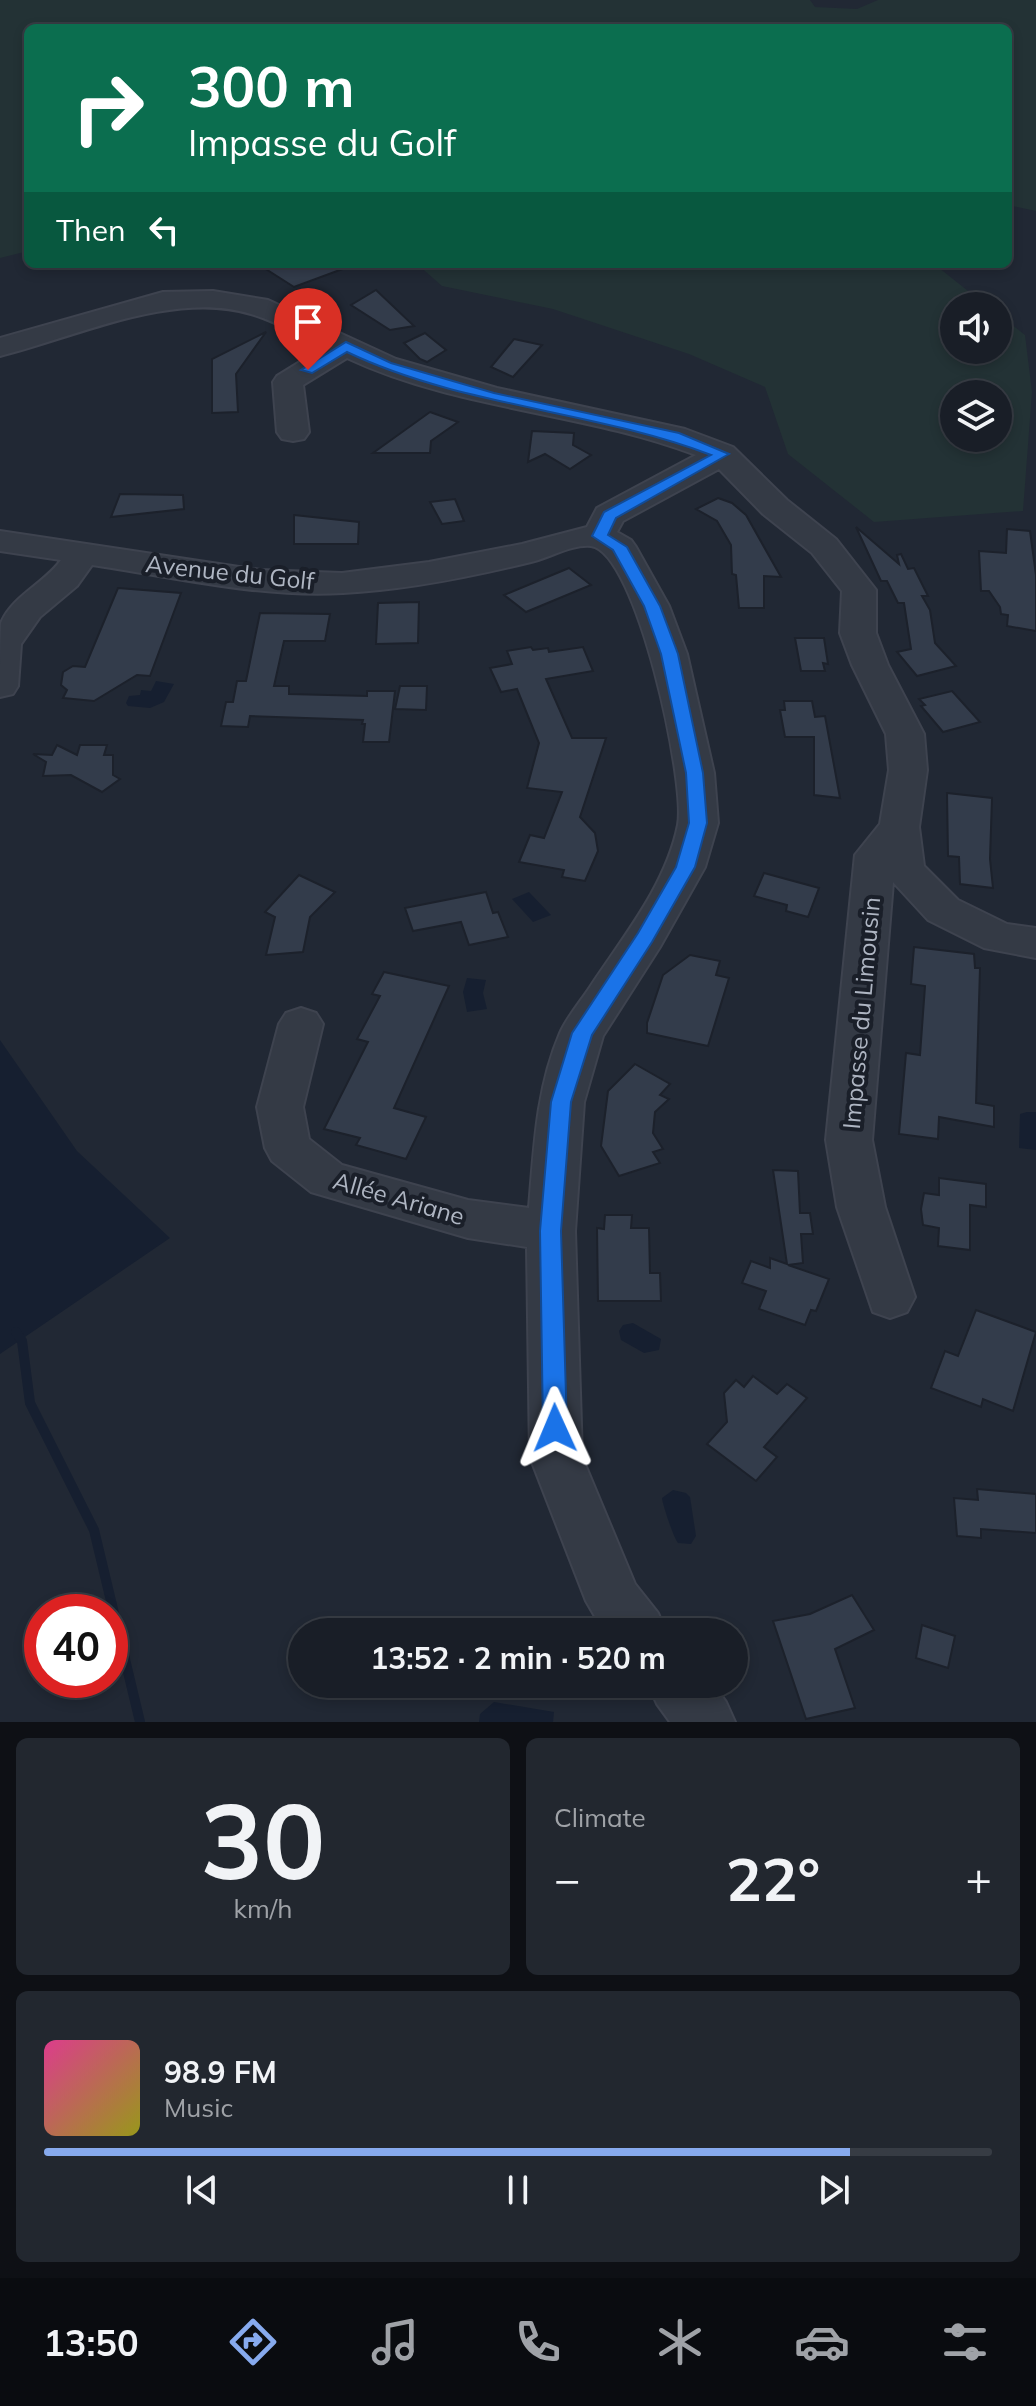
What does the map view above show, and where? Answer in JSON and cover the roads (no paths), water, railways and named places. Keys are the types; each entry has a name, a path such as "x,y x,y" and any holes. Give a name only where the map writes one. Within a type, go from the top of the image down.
{"street":[{"path":"0,347 163,301 213,299 258,306 386,365 491,396 674,436 722,454 775,507 824,546 859,590 858,633 870,665 905,734 908,770 899,827 905,870 943,910 999,938 1036,943"},
{"path":"293,432 288,382 346,346"},
{"path":"627,1618 614,1601 556,1457 551,1231 561,1102 582,1033 645,937 685,867 698,823 695,773 669,654 652,606 619,547 599,536 609,515 722,454"},
{"name":"Avenue du Golf","path":"0,541 260,580 342,583 429,572 529,553 578,537 599,536"},
{"path":"0,686 3,644 28,610 65,579 83,554"},
{"name":"Impasse du Limousin","path":"890,1297 861,1207 849,1140 875,855 899,827"},
{"name":"Allée Ariane","path":"301,1024 280,1107 288,1148 327,1179 468,1219 551,1231"},
{"path":"688,1698 706,1722"}],"water":[{"path":"156,681 174,684 164,702 150,708 128,706 129,696 140,695 141,690 151,691"},
{"path":"529,892 551,915 533,922 512,899"},
{"path":"467,978 486,980 483,993 487,1009 467,1012 463,992"},
{"path":"0,1040 77,1151 170,1238 0,1354"},
{"path":"1036,1112 1036,1150 1019,1148 1020,1114"},
{"path":"633,1323 661,1339 659,1350 644,1353 621,1340 619,1331 623,1325"},
{"path":"673,1490 690,1497 696,1536 691,1544 678,1543 668,1521 662,1498"},
{"path":"494,1702 554,1712 553,1722 479,1722 480,1714"}],"waterway":[{"path":"16,1332 22,1341 30,1403 94,1530 140,1722"}]}
